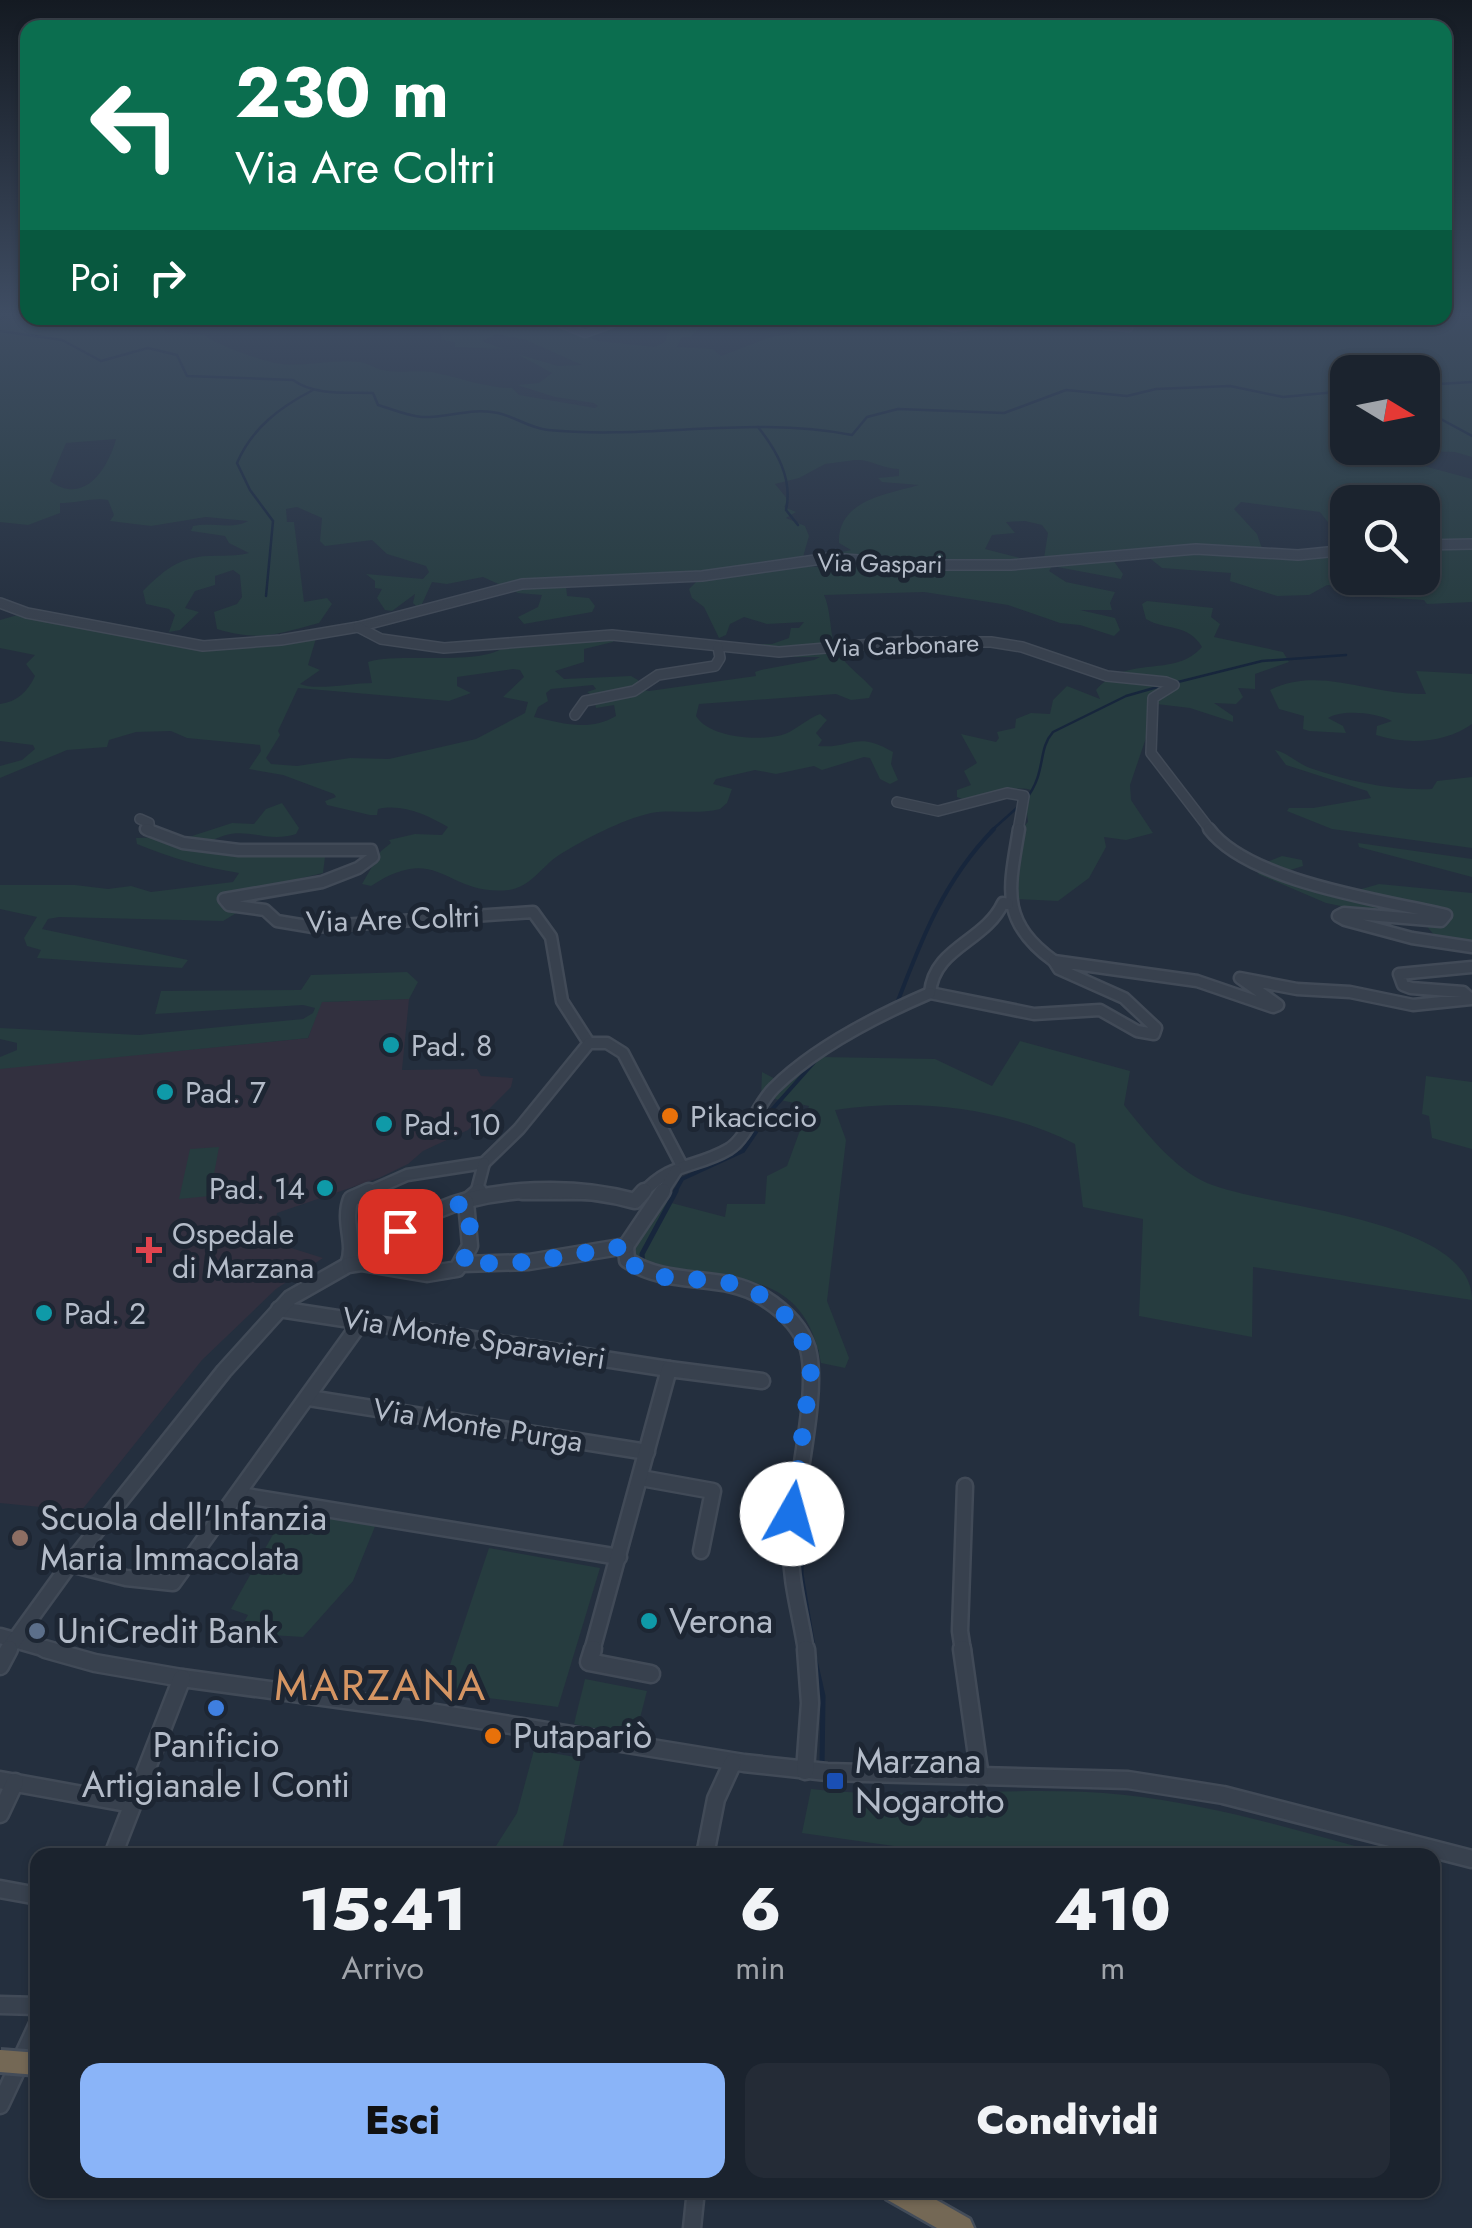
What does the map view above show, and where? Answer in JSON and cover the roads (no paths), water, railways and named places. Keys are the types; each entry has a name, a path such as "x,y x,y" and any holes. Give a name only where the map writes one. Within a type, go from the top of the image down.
{"highway":[{"path":"0,2060 30,2063"},
{"path":"909,2198 961,2228"}],"street":[{"path":"1440,545 1472,544"},
{"name":"Via Gaspari","path":"0,604 27,613 202,646 281,640 358,627 493,588 702,576 830,558 982,565 1196,549 1298,556 1330,552"},
{"name":"Via Carbonare","path":"358,627 396,643 433,647 476,648 616,635 777,653 919,641 992,642 1029,648 1111,678 1166,680 1174,685 1153,698 1150,752 1218,842 1302,882 1446,915 1442,921 1424,922 1344,913 1338,916 1346,920 1412,938 1472,947"},
{"path":"575,715 585,701 634,692 653,676 715,666 720,658 718,646"},
{"path":"897,802 938,811 967,807 1008,793 1024,800 1008,905 1016,928 1029,946 1054,961 1197,980 1273,1007 1278,1005 1240,978 1297,989 1350,992 1413,1005 1471,999 1463,992 1411,988 1403,985 1399,974 1472,967"},
{"name":"Via Are Coltri","path":"140,820 149,823 146,830 154,836 244,851 371,850 373,857 359,870 340,877 224,899 229,905 265,910 277,920 339,927 533,912 550,931 556,948 558,990 589,1043"},
{"path":"930,993 928,977 933,965 979,937 1003,903 1008,905"},
{"path":"389,1238 422,1217 466,1202 590,1189 635,1201 660,1174 731,1148 772,1090 820,1050 930,993 1034,1014 1100,1010 1137,1030 1154,1034 1156,1028 1124,998 1059,969 1054,961"},
{"path":"348,1265 353,1251 346,1229 347,1204 408,1175 484,1163 519,1129 589,1043 601,1041 623,1053 682,1166"},
{"path":"466,1202 479,1191 484,1163"},
{"path":"682,1166 668,1179 626,1246 627,1260 640,1271 669,1279 724,1282 750,1289 791,1321 808,1349 809,1401 792,1514 791,1564 811,1689 812,1725 805,1771"},
{"path":"463,1264 471,1235 466,1202"},
{"path":"0,1666 6,1638 224,1370 278,1309 321,1278 348,1265 428,1274 450,1272 463,1264 543,1260 626,1246"},
{"name":"Via Monte Sparavieri","path":"278,1309 762,1381"},
{"path":"70,1564 126,1578 174,1583 361,1322"},
{"path":"650,1674 589,1662 669,1369"},
{"name":"Via Monte Purga","path":"309,1398 648,1452"},
{"path":"641,1478 713,1491 701,1552"},
{"path":"966,1486 960,1631 980,1777"},
{"path":"240,1495 619,1557"},
{"path":"6,1638 95,1663 182,1678 399,1707 805,1771 1128,1780 1223,1795 1429,1848"},
{"path":"116,1848 182,1678"},
{"path":"706,1848 716,1799 734,1762"},
{"path":"0,1814 7,1781 132,1804"},
{"path":"1440,1851 1472,1859"},
{"path":"0,1889 30,1895"},
{"path":"0,2005 30,2006"},
{"path":"0,2105 30,2041"},
{"path":"692,2228 695,2198"}],"waterway":[{"path":"266,596 273,521 250,490 237,463 268,420"},
{"path":"518,420 541,429 586,432 758,427"},
{"path":"758,427 852,435 865,420"},
{"path":"1442,420 1472,436"},
{"path":"758,427 782,466 787,487 786,510 798,525"},
{"path":"1178,682 1262,661 1346,655"},
{"path":"1026,799 1037,780 1045,746 1053,732 1126,696 1161,686"},
{"path":"991,831 1019,806"},
{"path":"896,1006 948,890 994,829"},
{"path":"674,1194 682,1179 743,1151 769,1113 816,1060"},
{"path":"643,1265 642,1254 676,1191"},
{"path":"801,1322 816,1351 817,1383"},
{"path":"803,1502 801,1574 813,1647"},
{"path":"814,1656 823,1696 822,1765"}],"place":[{"name":"Pad. 8","path":"391,1045"},
{"name":"Pad. 7","path":"165,1092"},
{"name":"Pikaciccio","path":"670,1116"},
{"name":"Pad. 10","path":"384,1124"},
{"name":"Pad. 14","path":"325,1188"},
{"name":"Ospedale di Marzana","path":"149,1250"},
{"name":"Pad. 2","path":"44,1313"},
{"name":"Scuola dell'Infanzia Maria Immacolata","path":"20,1538"},
{"name":"Verona","path":"649,1621"},
{"name":"UniCredit Bank","path":"37,1631"},
{"name":"Panificio Artigianale I Conti","path":"216,1708"},
{"name":"Putapariò","path":"493,1736"},
{"name":"Marzana Nogarotto","path":"835,1781"}],"district":[{"name":"MARZANA","path":"381,1685"}]}
